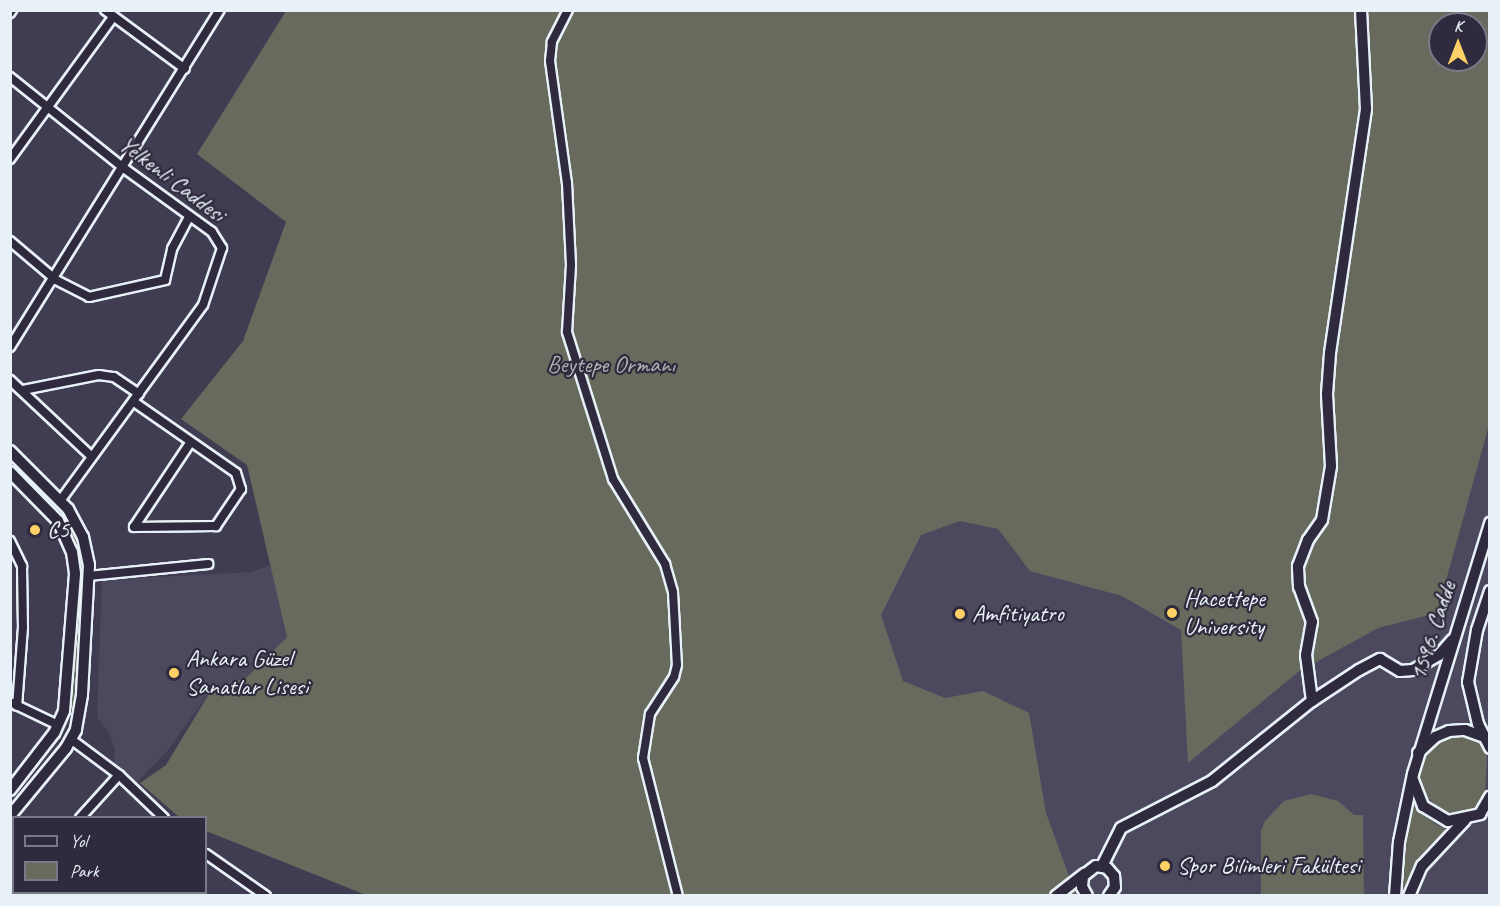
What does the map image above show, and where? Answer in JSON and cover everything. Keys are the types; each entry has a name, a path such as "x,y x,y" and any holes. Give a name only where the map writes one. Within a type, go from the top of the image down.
{"street":[{"path":"105,10 185,69"},
{"path":"10,347 56,280 220,10"},
{"path":"568,10 552,42 550,61 568,202 572,265 567,333 613,479 665,564 673,592 677,665 674,677 650,714 643,758 678,896"},
{"path":"1312,701 1306,655 1312,622 1299,587 1298,566 1308,540 1322,520 1331,466 1327,394 1330,353 1366,110 1361,10"},
{"path":"10,159 113,17"},
{"name":"Yelkenli Caddesi","path":"10,77 124,169 219,240 219,262 203,305 61,500"},
{"path":"10,241 56,280 89,297 165,280 172,249 189,217"},
{"path":"23,390 99,375 114,377 139,394"},
{"path":"10,380 92,457"},
{"path":"134,402 236,473 241,489 221,521 206,527 134,527 190,443"},
{"path":"10,451 61,500 83,537 88,576 81,705 72,740 10,816"},
{"path":"10,472 49,509 66,536 75,574 67,697 58,725 10,790"},
{"path":"49,509 61,500"},
{"name":"1596. Cadde","path":"1395,896 1398,842 1418,753 1490,523"},
{"path":"10,541 22,567 23,627 14,704 58,725 72,740 119,776 162,816"},
{"path":"88,576 208,564"},
{"name":"1596. Cadde","path":"1490,591 1477,630 1468,682 1490,748"},
{"path":"1056,896 1084,873 1102,866 1122,828 1212,781 1312,701 1380,659 1404,672 1413,670 1439,655 1452,640"},
{"path":"1418,753 1435,737 1449,731 1486,739"},
{"path":"1413,774 1418,796 1428,811 1448,821 1466,820 1485,813 1490,797"},
{"path":"82,816 119,776"},
{"path":"1409,896 1422,866 1466,820"},
{"path":"207,855 266,896"},
{"path":"1102,866 1114,876 1115,887 1109,896"},
{"path":"1084,873 1082,887 1088,896"}],"shaded area":[{"name":"Hacettepe University","path":"962,358 1489,405 1489,895 972,895 843,674"},
{"name":"Ankara Güzel Sanatlar Lisesi","path":"271,565 287,637 247,677 212,689 168,750 135,785 114,765 115,751 110,734 97,717 102,580 251,572"}],"green space":[{"name":"Beytepe Ormanı","path":"286,11 1489,11 1489,425 1437,613 1378,628 1298,672 1188,763 1181,630 1122,596 1030,571 998,529 960,521 921,535 881,615 903,681 945,698 983,691 1029,713 1046,813 1076,895 366,895 207,831 207,816 178,816 140,783 166,765 212,689 247,677 287,637 247,465 181,419 243,341 286,222 197,154"},
{"path":"66,513 85,559 74,710 70,707 79,564 60,515"},
{"path":"1468,735 1481,743 1487,757 1485,792 1474,810 1446,813 1423,794 1419,779 1422,761 1432,747 1448,736"},
{"path":"1311,794 1338,801 1354,815 1363,815 1364,895 1261,895 1261,831 1265,821 1284,801"},
{"path":"1411,801 1428,819 1446,830 1424,852 1405,895 1401,896"}],"place":[{"name":"C5","path":"35,530"},
{"name":"Hacettepe University","path":"1172,613"},
{"name":"Amfitiyatro","path":"960,614"},
{"name":"Ankara Güzel Sanatlar Lisesi","path":"174,673"},
{"name":"Spor Bilimleri Fakültesi","path":"1165,866"}]}
